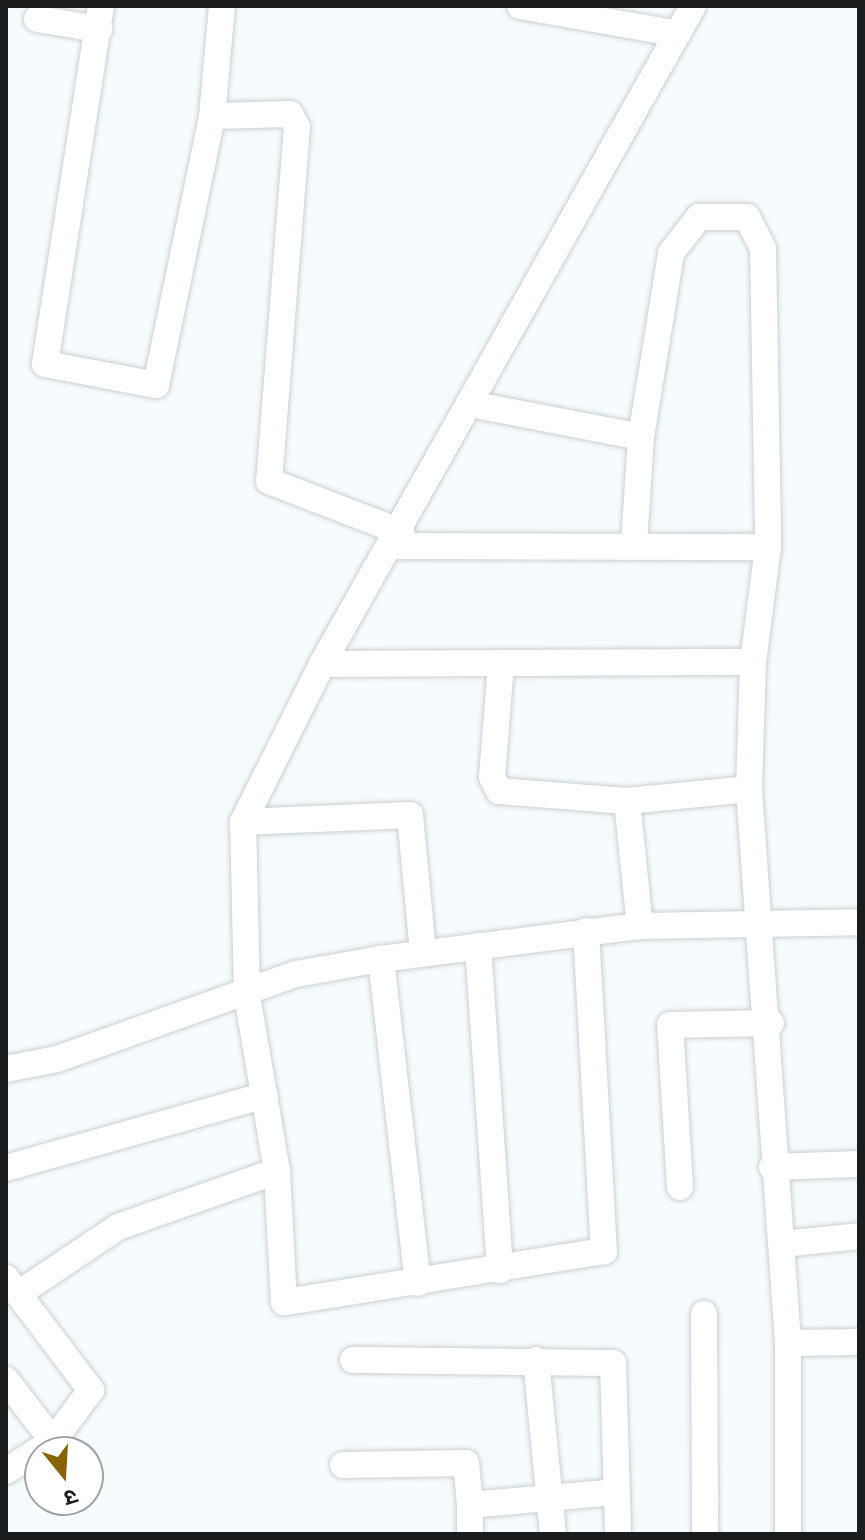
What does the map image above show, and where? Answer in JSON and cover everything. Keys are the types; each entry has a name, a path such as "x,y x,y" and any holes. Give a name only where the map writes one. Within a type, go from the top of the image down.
{"street":[{"path":"37,19 100,17 43,353 48,367 156,385 212,116 222,6"},
{"path":"520,6 678,34"},
{"path":"586,931 604,1251 284,1302 277,1171 247,995 243,822 322,664 398,539 693,6"},
{"path":"212,116 282,112 297,127 269,481 398,539 768,547"},
{"path":"634,544 641,437 671,253 699,217 747,217 763,248 768,547 753,662 749,789 771,1023 772,1167 783,1244 788,1343 788,1534"},
{"path":"470,404 641,437"},
{"path":"322,664 753,662"},
{"path":"501,663 492,777 499,791 627,801 749,789"},
{"path":"627,801 640,926"},
{"path":"243,822 410,815 423,953"},
{"path":"6,1069 247,995 296,974 381,959 640,926 761,921 859,922"},
{"path":"478,946 500,1270"},
{"path":"381,959 418,1283"},
{"path":"680,1187 670,1025 771,1023"},
{"path":"6,1168 265,1095"},
{"path":"772,1167 859,1164"},
{"path":"57,1436 91,1390 12,1286 118,1227 277,1171"},
{"path":"783,1244 859,1236"},
{"path":"704,1314 705,1534"},
{"path":"788,1343 859,1342"},
{"path":"353,1360 613,1363 618,1534"},
{"path":"536,1360 554,1498 553,1534"},
{"path":"6,1380 49,1436"},
{"path":"6,1471 24,1460"},
{"path":"343,1465 466,1463 470,1534"},
{"path":"470,1505 617,1492"}]}
